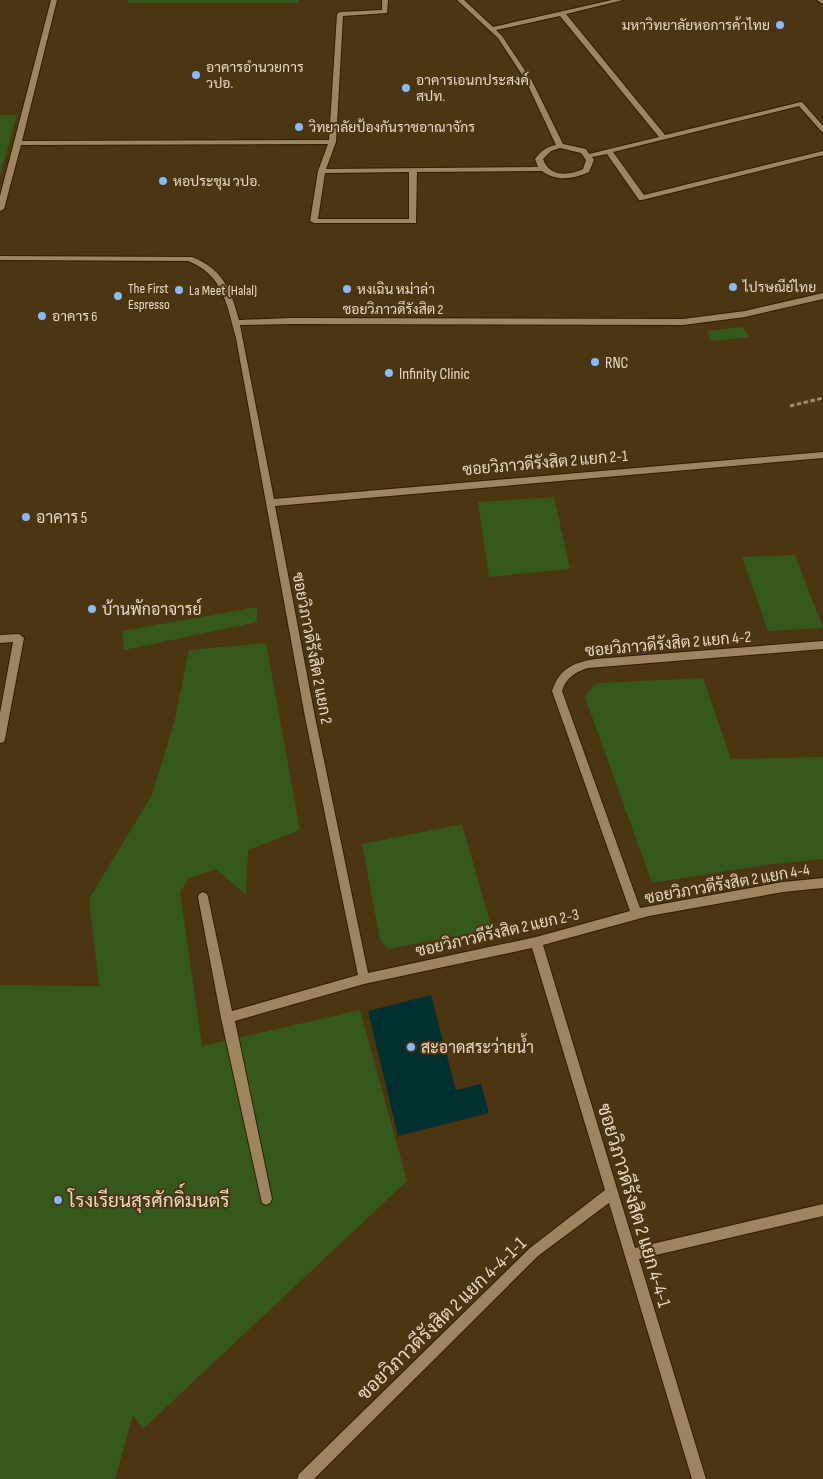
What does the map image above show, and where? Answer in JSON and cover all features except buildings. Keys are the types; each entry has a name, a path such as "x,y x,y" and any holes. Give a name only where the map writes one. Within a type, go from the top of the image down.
{"street":[{"path":"0,209 54,0"},
{"path":"385,0 385,12 340,14 332,142 322,171 314,221 413,221 414,170"},
{"path":"460,0 493,29 529,81 560,146"},
{"path":"493,29 620,0"},
{"path":"561,13 663,137"},
{"path":"588,156 802,104 823,130"},
{"path":"18,143 332,142"},
{"path":"322,171 543,169 556,175 573,176 586,170 590,160 588,156 576,148 560,146 546,150 542,154 539,159 543,169"},
{"path":"608,150 642,198 823,153"},
{"path":"0,258 189,259 198,261 214,271 223,283 234,312 235,323"},
{"name":"ซอยวิภาวดีรังสิต 2","path":"235,323 291,320 683,322 744,314 823,296"},
{"name":"ซอยวิภาวดีรังสิต 2 แยก 2","path":"235,323 337,855 364,979"},
{"name":"ซอยวิภาวดีรังสิต 2 แยก 2-1","path":"270,503 823,455"},
{"path":"0,639 19,638 0,739"},
{"name":"ซอยวิภาวดีรังสิต 2 แยก 4-2","path":"636,915 556,691 560,679 580,666 595,663 823,645"},
{"name":"ซอยวิภาวดีรังสิต 2 แยก 4-4","path":"636,915 783,887 823,883"},
{"path":"202,897 266,1199"},
{"name":"ซอยวิภาวดีรังสิต 2 แยก 2-3","path":"364,979 536,942 636,915"},
{"name":"ซอยวิภาวดีรังสิต 2 แยก 4-4-1","path":"536,942 699,1479"},
{"path":"227,1018 364,979"},
{"name":"ซอยวิภาวดีรังสิต 2 แยก 4-4-1-1","path":"304,1479 534,1252 612,1193"},
{"path":"631,1255 823,1210"}],"path":[{"path":"790,406 823,398"}],"green space":[{"path":"128,0 299,0 299,3 127,3"},
{"path":"0,115 17,115 0,176"},
{"path":"742,327 750,337 711,341 707,331"},
{"path":"554,497 570,569 489,577 478,502"},
{"path":"795,555 823,628 768,631 742,557"},
{"path":"257,607 257,622 124,650 122,631"},
{"path":"266,643 300,830 248,850 246,895 216,869 188,879 180,892 202,1046 360,1010 407,1181 143,1429 133,1415 115,1479 0,1479 0,985 99,986 89,899 152,795 175,719 189,650"},
{"path":"703,678 731,759 823,757 823,859 765,865 652,883 585,697 594,685 600,683"},
{"path":"462,824 492,929 388,949 380,940 362,844"}],"water":[{"name":"สะอาดสระว่ายน้ำ","path":"431,995 456,1090 481,1084 489,1113 398,1136 368,1011"}],"place":[{"name":"มหาวิทยาลัยหอการค้าไทย","path":"780,25"},
{"name":"อาคารอำนวยการ วปอ.","path":"196,75"},
{"name":"อาคารเอนกประสงค์ สปท.","path":"406,88"},
{"name":"วิทยาลัยป้องกันราชอาณาจักร","path":"299,127"},
{"name":"หอประชุม วปอ.","path":"163,181"},
{"name":"ไปรษณีย์ไทย","path":"733,287"},
{"name":"หงเฉิน หม่าล่า","path":"347,289"},
{"name":"La Meet (Halal)","path":"179,290"},
{"name":"The First Espresso","path":"118,296"},
{"name":"อาคาร 6","path":"42,316"},
{"name":"RNC","path":"595,362"},
{"name":"Infinity Clinic","path":"389,373"},
{"name":"อาคาร 5","path":"26,517"},
{"name":"บ้านพักอาจารย์","path":"92,609"},
{"name":"สะอาดสระว่ายน้ำ","path":"411,1047"},
{"name":"โรงเรียนสุรศักดิ์มนตรี","path":"58,1200"}]}
